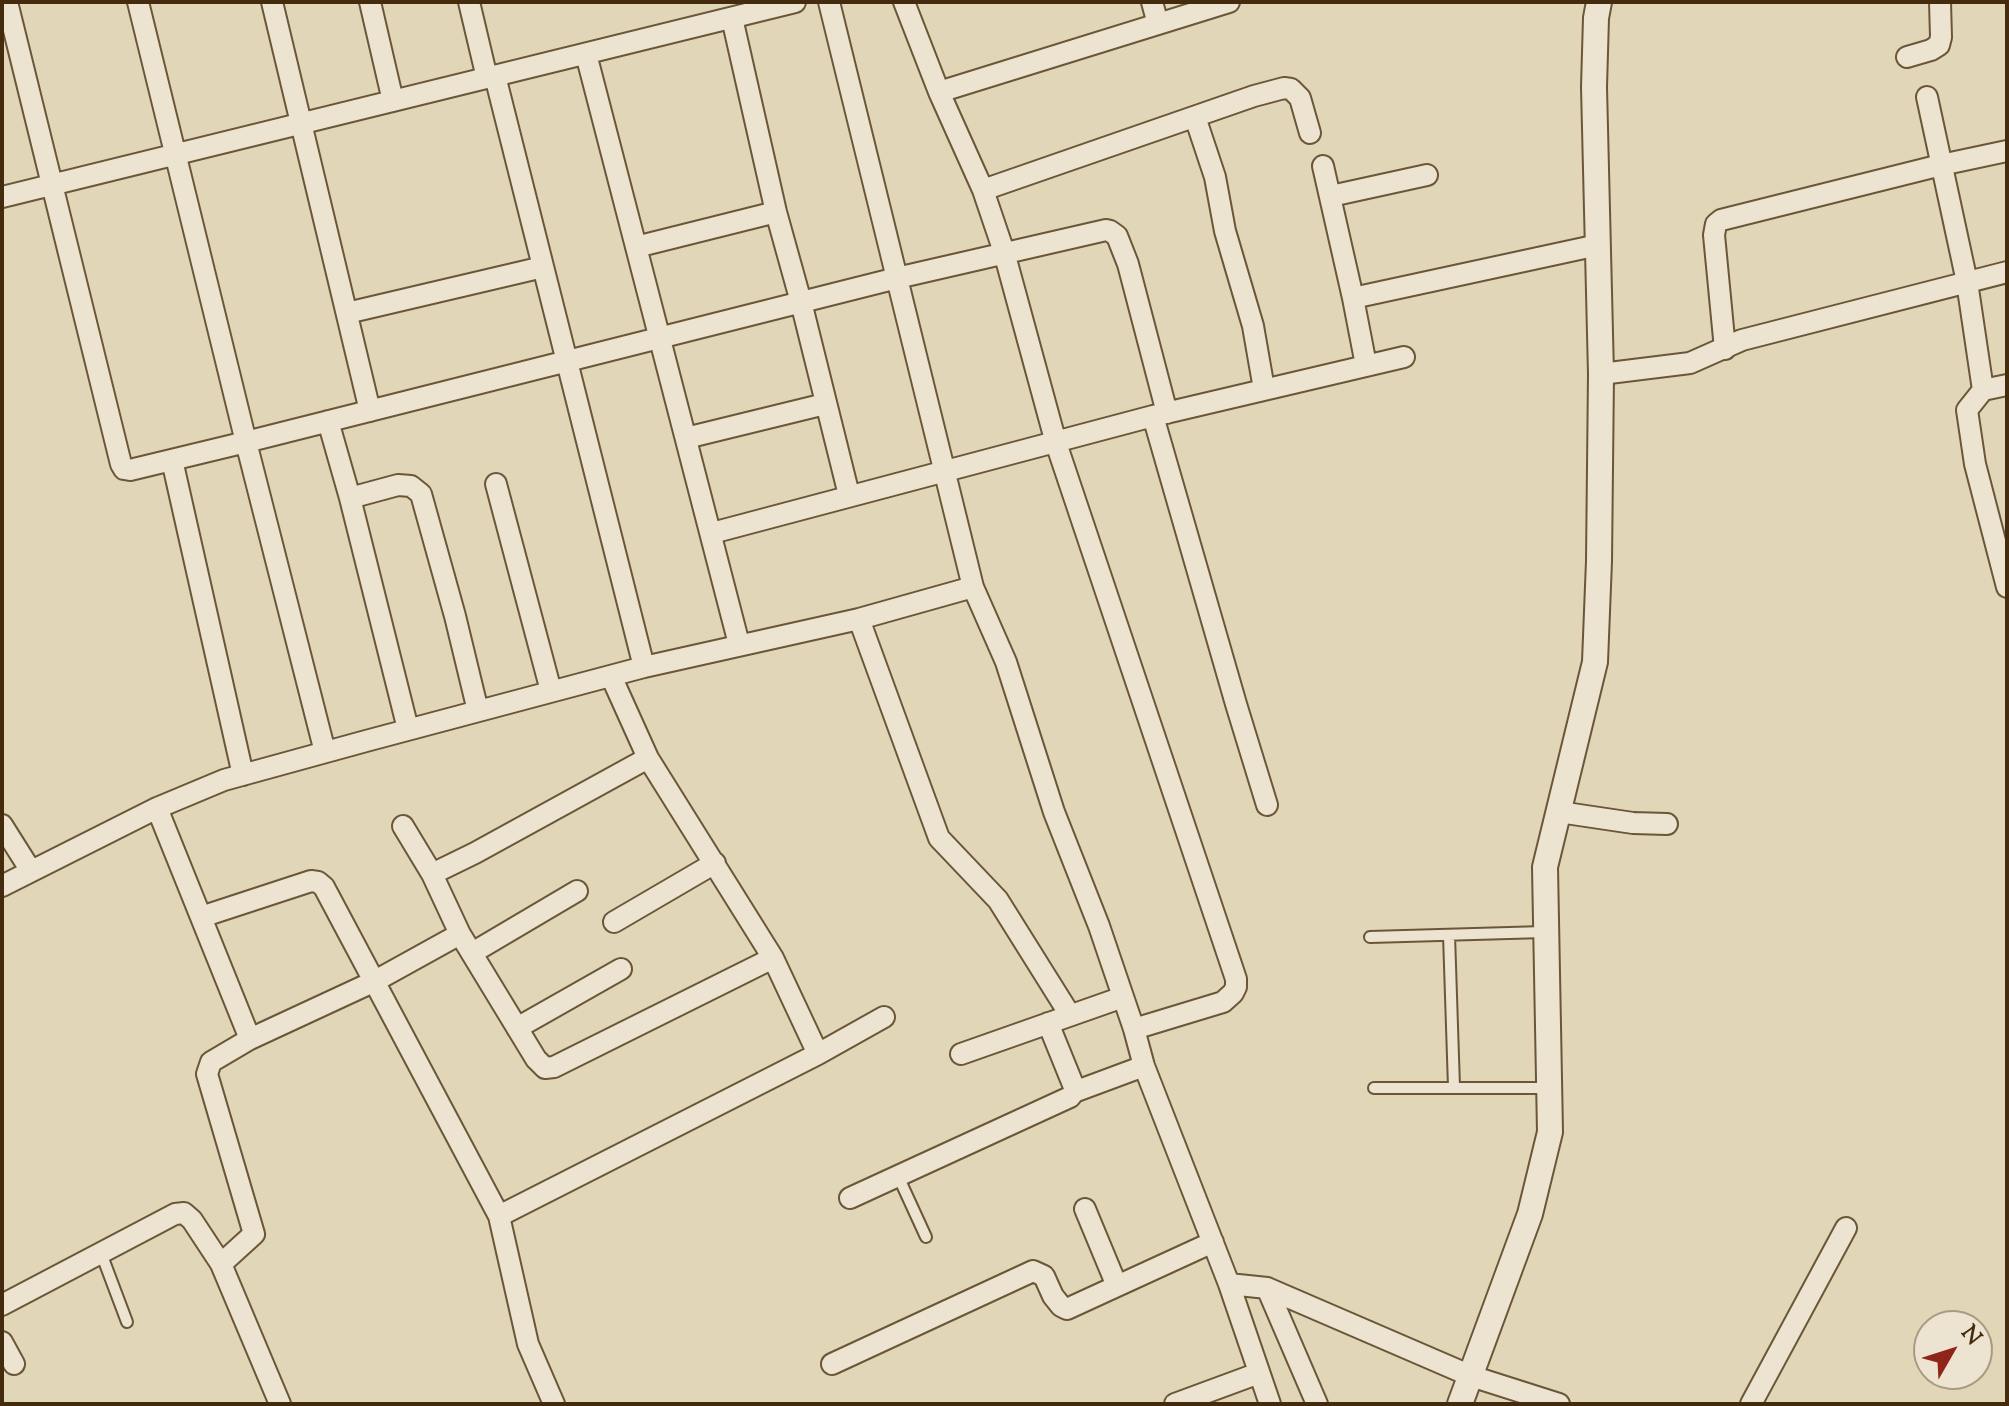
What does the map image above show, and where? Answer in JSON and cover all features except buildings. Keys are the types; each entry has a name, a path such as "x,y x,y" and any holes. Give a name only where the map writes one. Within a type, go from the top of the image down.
{"street":[{"path":"7,2 124,469 246,442 1004,252 1106,230 1117,236 1128,264 1160,414 1236,704 1267,805"},
{"path":"138,2 325,752"},
{"path":"272,2 370,411"},
{"path":"370,2 393,101"},
{"path":"469,2 543,267 644,667"},
{"path":"2,197 586,54 742,11 795,2"},
{"path":"829,2 973,587 1006,662 1054,812 1099,926 1144,1066 1229,1284 1270,1404"},
{"path":"904,2 939,92 983,190 1004,252 1056,443 1236,979 1233,993 1223,1002 1134,1029"},
{"path":"1152,2 1158,24"},
{"path":"939,92 1229,2"},
{"path":"1460,1404 1530,1214 1550,1132 1545,867 1595,662 1601,374 1594,87 1599,2"},
{"path":"1907,57 1939,45 1940,2"},
{"path":"742,11 776,212 849,495"},
{"path":"586,54 739,644"},
{"path":"983,190 1284,88 1291,89 1300,98 1310,133"},
{"path":"1927,97 1967,282 1983,390"},
{"path":"1195,117 1215,177 1225,231 1253,326 1264,389"},
{"path":"1725,349 1714,235 1716,224 1721,220 2007,151"},
{"path":"1323,166 1366,365"},
{"path":"1331,196 1427,175"},
{"path":"636,247 776,212"},
{"path":"1353,298 1598,245"},
{"path":"347,313 543,267"},
{"path":"1601,374 1690,363 1742,340 2007,272"},
{"path":"712,533 1160,414 1404,357"},
{"path":"2007,385 1983,390 1967,410 1975,464 2007,587"},
{"path":"686,438 825,404"},
{"path":"328,421 408,729"},
{"path":"172,460 243,775"},
{"path":"496,484 551,691"},
{"path":"350,498 398,485 411,486 421,494 478,711"},
{"path":"2,886 157,808 224,780 644,667 859,619 973,587"},
{"path":"859,619 939,838 998,900 1070,1015"},
{"path":"611,676 648,758 773,958 818,1054"},
{"path":"432,874 648,758"},
{"path":"157,808 250,1039"},
{"path":"1559,812 1633,823 1667,824"},
{"path":"2,825 31,871"},
{"path":"403,826 432,874 460,934 540,1064 549,1068 773,958"},
{"path":"614,922 715,863"},
{"path":"201,917 311,881 324,887 499,1216 528,1344 554,1404"},
{"path":"472,953 577,891"},
{"path":"221,1264 254,1234 207,1074 214,1058 375,981 460,934"},
{"path":"517,1028 621,969"},
{"path":"961,1054 1123,997"},
{"path":"499,1216 818,1054 884,1017"},
{"path":"1048,1023 1074,1092"},
{"path":"850,1198 1070,1097 1074,1092 1144,1066"},
{"path":"1085,1209 1117,1286"},
{"path":"2,1305 175,1214 184,1213 221,1264 280,1404"},
{"path":"1751,1404 1846,1228"},
{"path":"832,1364 1033,1271 1044,1276 1053,1296 1067,1309 1213,1242"},
{"path":"1229,1284 1267,1288 1471,1376 1559,1404"},
{"path":"1267,1288 1317,1404"},
{"path":"2,1342 14,1364"},
{"path":"1175,1404 1259,1373"}],"lane":[{"path":"1370,937 1546,932"},
{"path":"1449,935 1454,1087"},
{"path":"1374,1088 1549,1088"},
{"path":"898,1176 926,1237"},
{"path":"101,1253 127,1322"}]}
